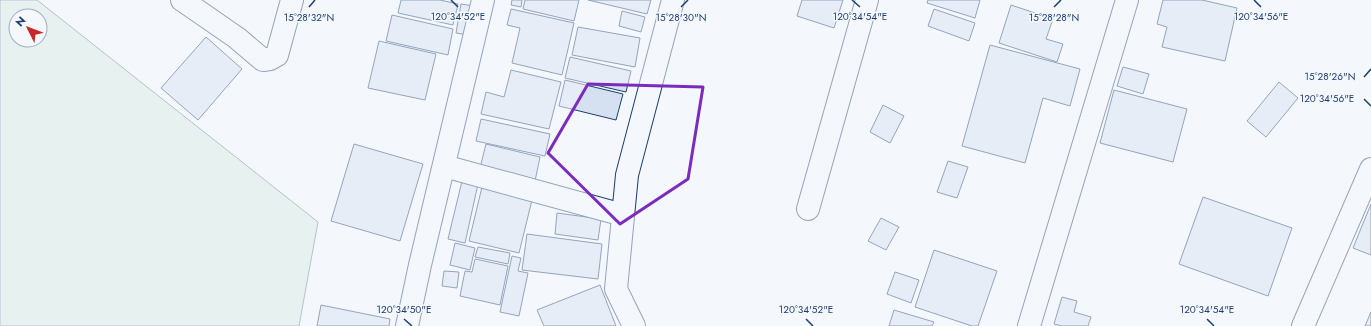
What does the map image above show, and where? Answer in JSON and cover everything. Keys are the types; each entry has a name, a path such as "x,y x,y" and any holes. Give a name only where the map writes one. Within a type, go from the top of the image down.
{"street":[{"path":"182,0 237,38 263,60 270,59 277,54 292,0"},
{"path":"407,326 483,0"},
{"path":"634,326 616,289 627,175 673,0"},
{"path":"808,209 867,0"},
{"path":"1029,326 1127,0"},
{"path":"444,166 623,215"},
{"path":"1302,326 1371,169"}],"highlighted area":[{"path":"588,84 703,87 688,179 620,224 548,153"}],"shaded area":[{"path":"0,0 37,0 47,8 8,8 8,48 48,48 48,9 318,222 299,326 0,326"}],"building":[{"path":"401,0 440,0 458,4 453,25 398,13"},
{"path":"512,0 522,0 521,7 511,5"},
{"path":"525,0 579,0 574,21 523,9"},
{"path":"588,0 651,0 647,14"},
{"path":"802,0 843,0 834,28 797,16"},
{"path":"928,0 980,0 975,18 927,3"},
{"path":"1163,0 1202,0 1237,8 1225,61 1162,47 1167,27 1157,24"},
{"path":"461,4 474,6 468,35 456,33"},
{"path":"1011,5 1053,19 1046,39 1063,44 1057,62 999,43"},
{"path":"511,9 574,23 562,75 512,63 520,28 507,25"},
{"path":"934,9 975,23 969,41 928,26"},
{"path":"622,11 645,17 641,32 619,26"},
{"path":"392,15 453,29 448,55 386,41"},
{"path":"578,27 640,38 635,67 572,55"},
{"path":"206,37 242,69 198,120 161,88"},
{"path":"379,41 436,54 425,100 368,88"},
{"path":"990,45 1080,69 1070,106 1043,98 1025,163 962,146"},
{"path":"570,57 631,71 626,92 565,78"},
{"path":"1123,67 1149,74 1143,94 1117,86"},
{"path":"511,70 561,82 549,129 481,114 486,92 504,97"},
{"path":"565,80 623,94 616,120 559,106"},
{"path":"1279,82 1298,98 1266,137 1247,121"},
{"path":"1114,90 1187,109 1173,162 1100,143"},
{"path":"883,105 904,116 890,143 870,132"},
{"path":"481,119 550,134 545,156 476,141"},
{"path":"354,144 423,164 400,241 331,221"},
{"path":"486,144 540,157 535,181 480,168"},
{"path":"948,161 968,167 957,198 937,192"},
{"path":"462,181 478,184 465,243 448,239"},
{"path":"482,187 532,200 519,253 469,241"},
{"path":"1203,197 1292,228 1268,296 1179,264"},
{"path":"1371,204 1371,255 1353,248"},
{"path":"557,213 601,219 598,240 555,234"},
{"path":"881,218 899,227 886,250 868,241"},
{"path":"527,234 602,244 598,279 522,270"},
{"path":"455,243 475,248 470,270 450,265"},
{"path":"478,247 510,253 508,264 475,257"},
{"path":"934,250 997,271 978,326 972,326 915,307"},
{"path":"512,256 521,258 518,271 528,273 519,316 500,312"},
{"path":"475,259 508,266 500,305 460,296 465,271 472,272"},
{"path":"444,271 459,272 457,288 442,286"},
{"path":"895,272 919,280 911,303 887,294"},
{"path":"600,285 616,326 544,326 537,310"},
{"path":"1062,297 1077,301 1074,312 1091,317 1088,326 1062,326 1054,324"},
{"path":"321,305 390,319 389,326 317,326"},
{"path":"894,310 934,322 932,326 889,326"},
{"path":"1371,312 1371,326 1365,326"}]}
